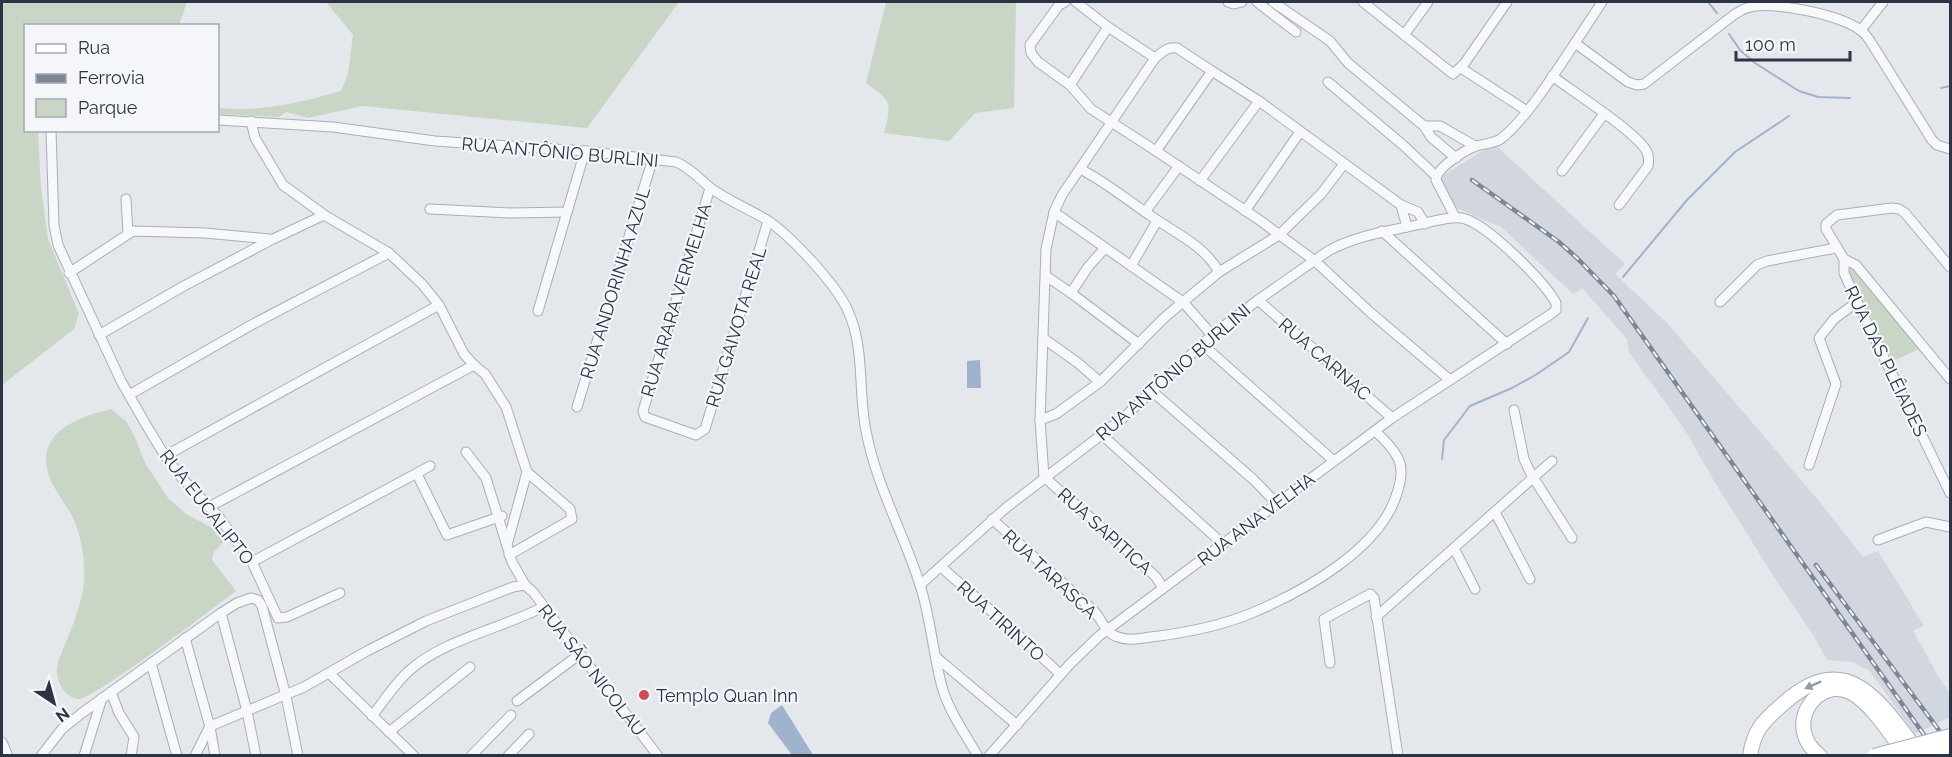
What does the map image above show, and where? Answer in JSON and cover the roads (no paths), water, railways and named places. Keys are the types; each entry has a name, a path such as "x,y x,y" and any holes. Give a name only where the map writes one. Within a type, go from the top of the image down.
{"street":[{"path":"1065,2 1059,4 1030,45 1030,53 1038,62 1070,85 1091,109 1179,166 1315,261 1371,313 1450,380"},
{"path":"1076,2 1108,27 1155,58"},
{"path":"1228,2 1234,4 1242,2"},
{"path":"1257,2 1296,32"},
{"path":"1273,2 1330,41 1348,63 1424,126 1431,137 1456,158"},
{"path":"1363,2 1450,73 1456,73 1461,68 1507,2"},
{"path":"1404,35 1428,2"},
{"path":"1436,176 1456,158 1475,146 1501,139 1527,111 1602,2"},
{"path":"1861,30 1883,2"},
{"path":"1575,43 1628,82 1637,85 1650,81 1735,14 1747,8 1766,6 1792,8 1844,21 1861,30 1872,44 1932,140 1937,145 1950,149"},
{"path":"1070,85 1108,27"},
{"path":"1044,477 1040,420 1046,249 1054,212 1080,169 1155,58 1165,50 1171,47 1177,48 1259,101 1401,206 1418,212 1425,224"},
{"path":"1461,68 1527,111"},
{"path":"1156,151 1212,71"},
{"path":"1552,76 1604,114 1640,143 1646,151 1649,160 1643,174 1619,205"},
{"path":"1328,82 1436,176 1455,217"},
{"path":"1200,181 1259,101"},
{"path":"1562,171 1604,114"},
{"name":"RUA ANTÔNIO BURLINI","path":"219,120 333,127 472,144 585,151 676,162 685,165 710,188 768,221 798,247 840,296 848,309 854,326 863,415 870,448 879,478 920,585 946,699 978,756"},
{"path":"251,121 255,138 283,185 323,214 389,253 407,269 439,305 464,354 485,374 506,407 527,472 570,509 572,519 508,550"},
{"path":"1424,126 1440,126 1475,146"},
{"path":"51,132 54,225 58,245 69,273 133,231 205,233 271,240"},
{"path":"1245,211 1300,132"},
{"path":"538,311 585,151"},
{"name":"RUA ANDORINHA AZUL","path":"577,407 653,158"},
{"path":"1040,420 1056,414 1100,382 1165,317 1219,272 1279,235 1321,195 1344,164"},
{"path":"1145,212 1179,166"},
{"path":"1080,169 1102,180 1157,221 1184,237 1214,262 1219,272"},
{"name":"RUA ARARA VERMELHA","path":"703,432 696,435 645,417 643,413 710,188"},
{"path":"126,199 128,233"},
{"path":"1401,206 1407,226"},
{"path":"430,209 511,213 567,212"},
{"name":"RUA DAS PLÊIADES","path":"1950,267 1905,213 1899,209 1836,214 1828,220 1826,229 1844,259 1844,273 1950,493"},
{"path":"1054,212 1183,303 1212,335"},
{"path":"99,335 182,287 323,214"},
{"name":"RUA ANTÔNIO BURLINI","path":"920,585 992,519 1044,477 1102,435 1153,392 1212,335 1258,300 1345,242 1382,231 1455,217"},
{"name":"RUA ANA VELHA","path":"988,756 1060,674 1106,630 1375,430 1556,310 1554,299 1535,277 1488,233 1471,221 1455,217"},
{"name":"RUA GAIVOTA REAL","path":"703,432 768,221"},
{"path":"1131,266 1157,221"},
{"path":"1382,231 1507,344"},
{"path":"1071,293 1088,267 1105,248"},
{"path":"1720,302 1757,265 1767,261 1836,248"},
{"path":"129,396 255,323 389,253"},
{"path":"1844,259 1856,266 1950,379"},
{"name":"RUA EUCALIPTO","path":"69,273 129,396 165,456 235,538 252,562 275,615 282,619 340,593"},
{"path":"1046,276 1139,344"},
{"name":"RUA CARNAC","path":"1258,300 1392,418"},
{"path":"1809,465 1836,384 1819,338 1834,319 1857,302"},
{"path":"165,456 439,305"},
{"path":"1043,338 1100,382"},
{"path":"1202,344 1334,461"},
{"path":"209,507 474,365"},
{"path":"1153,392 1254,480 1277,504"},
{"path":"1514,410 1524,459 1533,478 1572,538"},
{"path":"1106,630 1116,637 1127,640 1183,633 1250,614 1314,582 1351,555 1383,524 1395,501 1402,475 1399,460 1390,445 1375,430"},
{"path":"1102,435 1223,544"},
{"name":"RUA SÃO NICOLAU","path":"466,452 486,478 500,517 508,550 525,585 658,756"},
{"path":"1376,617 1552,462"},
{"path":"252,562 430,466"},
{"path":"508,550 527,472"},
{"path":"417,474 445,534 449,535 500,517"},
{"name":"RUA SAPITICA","path":"1044,477 1125,548 1156,577 1163,588"},
{"path":"1495,512 1530,579"},
{"name":"RUA TARASCA","path":"992,519 1094,611 1106,630"},
{"path":"1878,540 1926,522 1950,527"},
{"path":"1454,548 1475,589"},
{"name":"RUA TIRINTO","path":"941,567 1060,674"},
{"path":"195,756 210,727 286,696 426,621 513,587 525,585"},
{"path":"258,600 266,590"},
{"path":"1330,663 1323,623 1326,617 1370,594 1374,598 1398,756"},
{"path":"41,756 62,729 185,638 245,599 258,600"},
{"path":"258,600 286,696 298,756"},
{"path":"372,716 406,673 417,664 450,646 543,607"},
{"path":"221,614 247,711 256,756"},
{"path":"185,638 210,727 215,756"},
{"path":"517,701 580,654"},
{"path":"937,658 1017,724"},
{"path":"151,663 177,756"},
{"path":"389,732 470,667"},
{"path":"328,673 414,756"},
{"path":"1749,753 1759,725 1791,697 1814,683 1836,678 1854,683 1871,695 1921,756"},
{"path":"1820,756 1806,736 1803,724 1804,715 1807,706 1815,698 1828,692 1841,690 1858,697 1882,723 1907,756"},
{"path":"111,692 119,714 134,737 131,756"},
{"path":"84,756 102,698"},
{"path":"471,756 511,715"},
{"path":"508,756 529,735"},
{"path":"1874,756 1950,736"},
{"path":"2,742 8,756"},
{"path":"1912,756 1950,746"}],"water":[{"path":"980,360 981,388 967,388 967,361"},
{"path":"782,705 813,755 792,755 768,723 771,713"}],"waterway":[{"path":"1708,2 1717,13"},
{"path":"1729,34 1740,50 1755,63 1799,91 1818,97 1850,98"},
{"path":"1941,88 1950,86"},
{"path":"1623,277 1687,200 1735,152 1789,116"},
{"path":"1442,459 1444,440 1470,406 1512,388 1569,352 1588,318"}],"railway":[{"path":"1472,180 1559,242 1614,296 1939,756"},
{"path":"1816,565 1950,745"}],"place":[{"name":"Templo Quan Inn","path":"644,695"}]}
